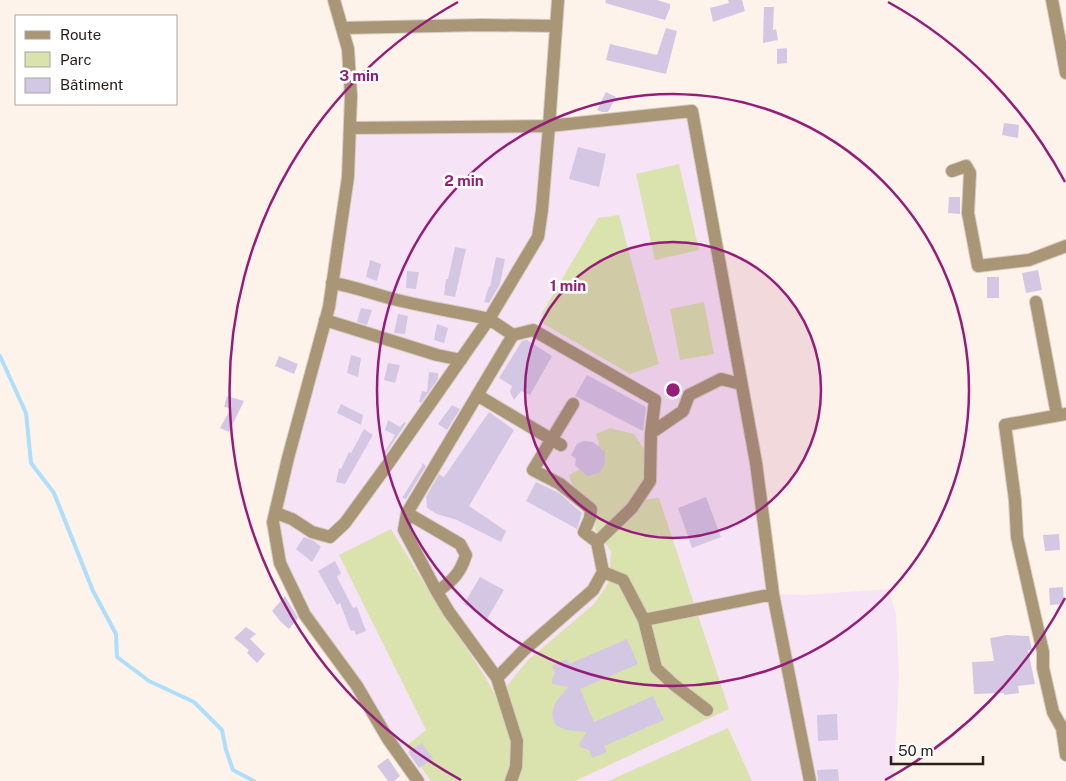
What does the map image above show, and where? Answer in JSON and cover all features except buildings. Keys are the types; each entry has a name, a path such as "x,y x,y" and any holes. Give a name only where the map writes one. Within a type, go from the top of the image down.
{"street":[{"path":"334,0 348,49 351,96 348,177 325,320 273,522 280,563 305,616 357,686 388,739 418,781"},
{"path":"276,513 292,519 312,532 330,537 345,523 489,319 538,237 550,126 558,0"},
{"path":"1052,0 1066,73"},
{"path":"342,28 480,25 556,26"},
{"path":"350,128 550,126 692,111 756,463 773,594 810,781"},
{"path":"952,172 966,166 970,173 968,213 978,266 1029,260 1066,246"},
{"path":"332,283 347,285 405,302 489,319 513,335"},
{"path":"1036,302 1061,414 1005,425 1015,500 1017,538 1043,652 1042,668 1054,712 1062,728 1066,755"},
{"path":"325,320 437,355 461,360"},
{"path":"511,781 516,767 517,741 497,678 449,612 404,530 407,513 513,335 533,330 655,400 650,433 650,481 632,508 597,542"},
{"path":"650,433 683,411 689,395 721,379 741,384"},
{"path":"477,395 556,442"},
{"path":"497,678 523,651 592,590 603,572 597,542 584,532 590,518 591,509 560,484 533,470 556,442 573,404"},
{"path":"407,513 460,544 466,555 461,570 452,582 438,592"},
{"path":"603,572 623,580 644,620 656,668 672,684 707,710"},
{"path":"644,620 773,594"}],"shaded area":[{"path":"692,111 773,594 803,595 889,589 896,615 899,674 894,781 418,781 305,615 280,563 276,513 325,320 350,128 462,127"}],"green space":[{"path":"679,164 699,250 655,260 636,174"},
{"path":"619,215 659,364 630,374 544,324 541,315 598,218"},
{"path":"704,302 714,354 680,360 670,309"},
{"path":"610,428 634,434 650,458 640,500 659,498 729,709 575,781 431,781 406,746 426,730 339,555 391,529 497,698 528,660 594,604 609,582 611,551 595,530 597,507 574,490 569,475 591,463 599,443 596,434"},
{"path":"728,728 752,781 608,781"}],"waterway":[{"path":"0,356 26,413 31,463 54,493 93,591 116,634 117,657 149,681 194,702 222,730 233,770 254,781"}]}
